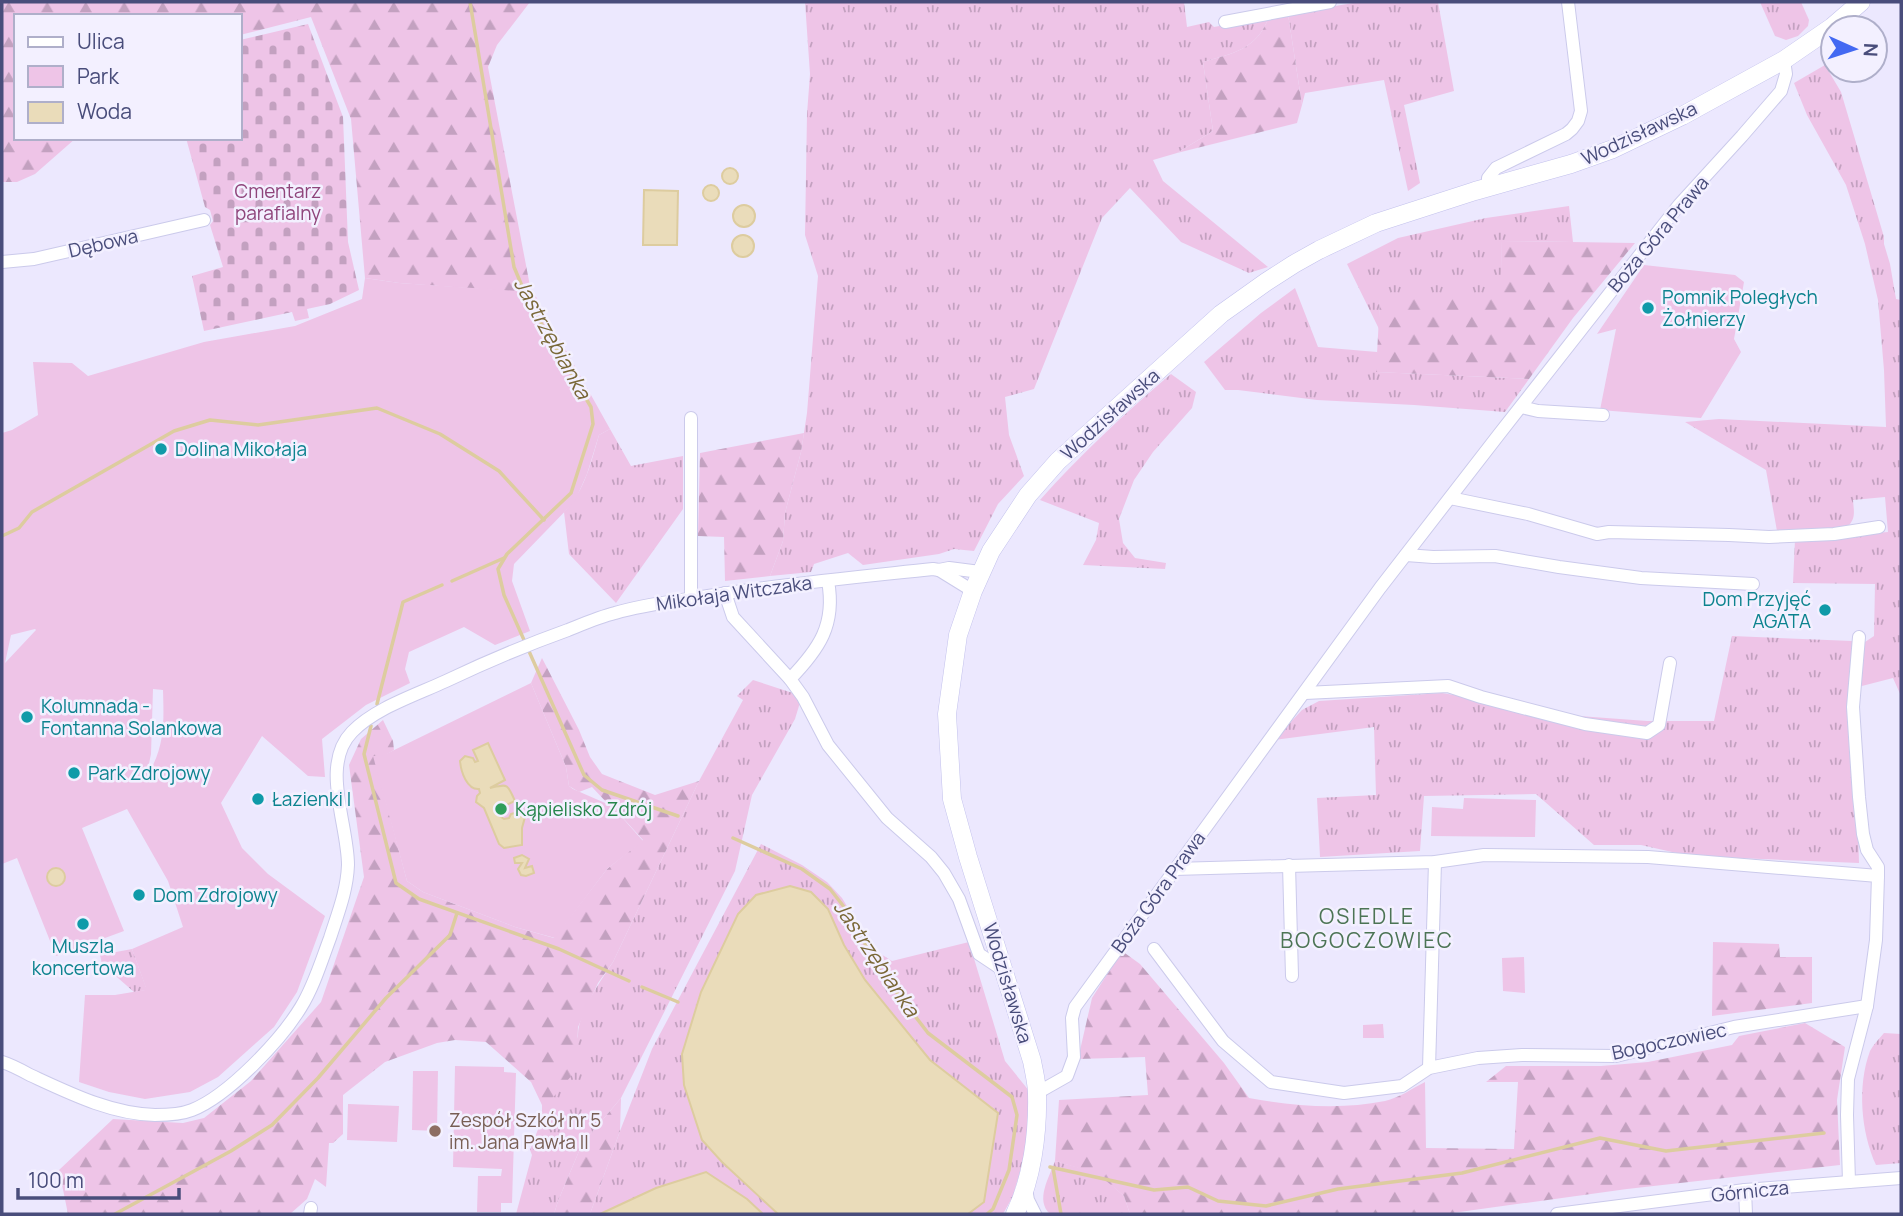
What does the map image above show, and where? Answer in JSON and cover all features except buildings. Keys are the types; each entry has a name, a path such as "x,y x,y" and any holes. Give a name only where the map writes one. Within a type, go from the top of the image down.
{"main road":[{"name":"Wodzisławska","path":"1015,1214 1034,1147 1037,1093 1032,1061 952,799 947,714 958,635 972,591 991,551 1028,495 1058,461 1221,314 1266,282 1320,250 1376,223 1613,149 1682,116 1784,60 1838,22 1861,2"}],"street":[{"path":"1225,22 1330,2"},
{"path":"1488,187 1488,178 1496,168 1566,134 1578,121 1581,103 1569,2"},
{"name":"Boża Góra Prawa","path":"1037,1093 1067,1076 1074,1057 1072,1018 1075,1007 1174,869 1450,498 1679,205 1781,90 1786,74 1784,60"},
{"name":"Dębowa","path":"2,262 34,259 204,220"},
{"path":"1521,407 1538,411 1603,415"},
{"path":"691,418 691,598"},
{"path":"1450,498 1528,514 1597,534 1622,532 1769,537 1834,534 1879,527"},
{"path":"1406,555 1495,556 1641,578 1753,584"},
{"name":"Mikołaja Witczaka","path":"2,1062 96,1103 129,1113 158,1115 190,1111 216,1097 245,1072 296,1016 320,968 340,909 347,874 337,766 342,745 356,728 376,714 535,641 612,613 725,593 933,569 980,572"},
{"path":"939,570 972,591"},
{"path":"790,679 817,649 823,638 830,615 828,581"},
{"path":"725,593 733,617 803,696 828,745 887,818 931,857 944,873 959,899 979,954 1003,970"},
{"path":"1849,1182 1848,1079 1867,1006 1876,940 1878,871 1867,850 1859,797 1853,707 1859,637"},
{"path":"1305,693 1448,686 1585,723 1647,733 1659,725 1670,663"},
{"path":"1174,869 1435,862 1484,855 1648,858 1878,871"},
{"path":"1429,1068 1435,862"},
{"path":"1289,865 1292,976"},
{"name":"Bogoczowiec","path":"1154,949 1223,1041 1271,1082 1344,1093 1402,1086 1429,1068 1478,1058 1522,1055 1616,1056 1734,1027 1867,1006"},
{"name":"Górnicza","path":"1557,1214 1745,1190 1901,1178"},
{"path":"1025,1185 1035,1214"},
{"path":"1745,1190 1746,1214"}],"green space":[{"path":"2,2 530,2 497,45 488,67 530,286 519,292 365,278 351,119 311,17 242,34 242,14 14,14 14,140 74,140 35,174 17,182 2,182"},
{"path":"805,2 1184,2 1187,27 1209,22 1214,27 1269,17 1258,37 1251,43 1234,53 1203,62 1213,131 1177,153 1153,160 1163,181 1268,267 1249,273 1181,242 1130,188 1102,218 1034,389 1005,397 1009,435 1024,476 998,504 974,551 954,549 939,554 863,565 848,553 814,564 811,572 770,576 783,541 785,513 801,452 807,413 818,276 805,235 810,74"},
{"path":"1359,2 1438,2 1454,91 1404,105 1420,183 1408,191 1384,80 1305,93 1302,105 1288,14"},
{"path":"1760,2 1801,2 1809,20 1808,26 1798,36 1786,40 1775,36"},
{"path":"1288,14 1302,105 1297,123 1177,153 1213,131 1203,62 1243,48 1258,37 1269,17"},
{"name":"Cmentarz parafialny","path":"308,24 343,117 348,242 359,290 330,304 307,309 309,318 295,321 292,312 204,331 192,276 223,267 210,225 213,221 210,210 205,207 187,140 242,140 242,40"},
{"path":"1819,68 1819,84 1836,84 1841,92 1884,237 1896,299 1901,300 1901,696 1893,678 1858,687 1862,644 1874,636 1875,584 1793,583 1795,540 1888,532 1885,497 1853,500 1853,518 1847,527 1777,531 1766,470 1685,422 1719,419 1886,427 1878,300 1865,244 1846,185 1807,115 1794,83"},
{"path":"1569,206 1573,242 1502,241 1501,299 1380,299 1379,329 1347,264 1398,238 1486,218"},
{"path":"1502,241 1635,243 1573,318 1529,379 1376,372 1380,299 1500,299"},
{"path":"1644,265 1735,275 1744,282 1734,339 1741,352 1701,418 1600,410 1616,329 1597,334"},
{"path":"365,278 399,283 519,291 530,286 610,429 599,435 575,501 514,564 512,581 530,631 495,645 464,627 409,652 405,669 410,683 366,705 322,739 325,777 308,776 262,736 221,803 242,848 268,874 325,916 297,992 274,1027 218,1077 190,1092 145,1099 109,1092 79,1082 85,995 115,995 145,990 132,949 183,927 168,881 127,809 82,828 124,931 56,956 17,858 2,864 2,433 38,415 33,362 72,363 88,376 204,342 295,326 362,299","holes":["36,630 5,663 11,635","153,689 163,690 163,725 157,756 146,778 151,754"]},
{"path":"1295,288 1318,347 1377,352 1377,372 1529,379 1505,412 1317,400 1225,390 1204,362"},
{"path":"1171,374 1196,392 1192,408 1153,452 1134,480 1119,519 1123,543 1135,558 1166,563 1165,569 1083,565 1096,540 1099,523 1040,500 1103,435"},
{"path":"610,429 631,466 683,456 683,509 616,603 569,554 564,512 582,486 599,435"},
{"path":"804,433 785,513 783,541 770,576 725,581 724,537 698,536 700,453"},
{"path":"1732,636 1852,641 1859,863 1690,856 1641,845 1594,845 1536,794 1424,796 1420,851 1320,857 1317,798 1376,795 1374,727 1274,740 1302,710 1319,701 1442,693 1579,716 1647,721 1714,721"},
{"path":"542,658 590,757 602,774 655,795 699,781 613,962 598,983 578,1027 573,1074 550,1101 542,1120 542,1105 531,1082 486,1042 455,1040 437,1043 385,1062 343,1095 343,1134 333,1143 329,1143 326,1187 315,1179 307,1199 290,1214 68,1214 59,1170 113,1119 183,1123 204,1118 251,1081 321,1002 364,877 349,765 361,739 383,720 393,741 394,750 382,757 374,756 407,881 423,892 515,927 554,938 607,869 643,840 592,787 579,792 569,786 566,767 531,683"},
{"path":"753,680 802,696 795,719 752,795 735,871 621,1098 582,1144 554,1214 516,1214 532,1155 530,1150 549,1101 558,1091 585,1008 613,962 699,781 743,700 737,696"},
{"name":"Kąpielisko Zdrój","path":"531,683 566,767 569,786 612,806 643,841 607,869 555,938 515,927 423,892 407,881 373,756 382,756"},
{"path":"1464,798 1536,800 1535,837 1431,836 1432,807 1463,809"},
{"path":"761,844 802,865 827,882 842,898 856,921 863,940 892,961 969,942 1005,1061 1030,1092 1030,1136 1013,1196 1003,1214 590,1214 652,1049"},
{"path":"1713,942 1779,944 1780,957 1812,957 1812,1003 1712,1016"},
{"path":"132,949 147,990 134,992 102,964 100,955"},
{"path":"1122,951 1140,964 1224,1063 1249,1098 1300,1105 1368,1104 1390,1100 1425,1082 1426,1148 1514,1149 1518,1082 1486,1082 1506,1066 1601,1066 1648,1062 1732,1045 1739,1036 1805,1023 1845,1047 1837,1100 1840,1165 1627,1189 1445,1214 1130,1214 1124,1196 1098,1174 1055,1161 1059,1100 1148,1095 1145,1057 1078,1059 1092,998"},
{"path":"1524,957 1525,993 1503,991 1502,958"},
{"path":"1383,1024 1384,1038 1363,1038 1363,1025"},
{"path":"1884,1033 1901,1034 1901,1163 1876,1165 1864,1124 1862,1094 1870,1051"},
{"path":"455,1066 504,1067 504,1072 516,1073 512,1203 501,1203 501,1212 477,1212 478,1176 501,1176 502,1169 453,1167"},
{"path":"413,1071 438,1071 437,1131 412,1130"},
{"path":"621,1098 620,1131 590,1214 554,1214 582,1144"},
{"path":"348,1104 399,1106 397,1142 347,1140"},
{"path":"1055,1161 1098,1173 1124,1196 1130,1214 1050,1214 1043,1196"}],"water":[{"path":"730,168 736,170 736,182 730,184 724,182 722,176 724,170"},
{"path":"711,185 717,187 717,199 711,201 705,199 703,193 705,187"},
{"path":"644,190 678,191 677,245 643,245"},
{"path":"740,205 748,205 755,212 755,220 748,227 740,227 733,220 733,212"},
{"path":"739,235 747,235 754,242 754,250 747,257 739,257 732,250 732,242"},
{"path":"488,743 505,780 490,788 506,786 515,801 497,809 498,815 504,819 515,813 525,817 522,845 504,848 499,844 484,808 476,802 479,789 471,787 463,775 460,761 465,756 478,761 473,750"},
{"path":"522,855 529,859 525,868 532,866 534,873 521,875 518,869 522,863 515,863 514,858"},
{"path":"56,868 62,871 65,877 62,883 56,886 50,883 47,877 50,871"},
{"path":"790,886 811,892 828,909 844,945 865,980 930,1060 998,1113 984,1202 968,1214 778,1214 702,1140 684,1085 682,1054 701,992 738,914 756,895"},
{"path":"706,1172 747,1199 763,1214 600,1214 656,1188"}],"waterway":[{"name":"Jastrzębianka","path":"470,2 514,267 530,305 591,407 593,424 571,493 507,554 498,569 504,595 584,775 602,790 678,816"},
{"path":"2,536 19,528 32,512 174,431 210,420 258,425 377,408 440,434 499,471 544,520"},
{"path":"452,581 504,558"},
{"path":"377,704 403,602 442,585"},
{"path":"371,726 364,754 396,883 419,899 559,949 629,981"},
{"name":"Jastrzębianka","path":"733,838 802,869 830,889 848,912 878,968 928,1033 1012,1097 1017,1115 1009,1170 993,1209 987,1214"},
{"path":"115,1214 231,1151 272,1125 318,1078 386,998 450,935 457,913"},
{"path":"642,987 678,1002"},
{"path":"1050,1167 1154,1190 1188,1187 1218,1201 1266,1206 1338,1189 1462,1173 1600,1138 1666,1151 1824,1133"},
{"path":"1053,1168 1061,1214"}],"place":[{"name":"Pomnik Poległych Żołnierzy","path":"1648,308"},
{"name":"Dolina Mikołaja","path":"161,449"},
{"name":"Dom Przyjęć AGATA","path":"1825,610"},
{"name":"Kolumnada - Fontanna Solankowa","path":"27,717"},
{"name":"Park Zdrojowy","path":"74,773"},
{"name":"Łazienki I","path":"258,799"},
{"name":"Kąpielisko Zdrój","path":"501,809"},
{"name":"Dom Zdrojowy","path":"139,895"},
{"name":"Muszla koncertowa","path":"83,924"},
{"name":"Zespół Szkół nr 5 im. Jana Pawła II","path":"435,1131"}],"district":[{"name":"OSIEDLE BOGOCZOWIEC","path":"1367,928"}]}
